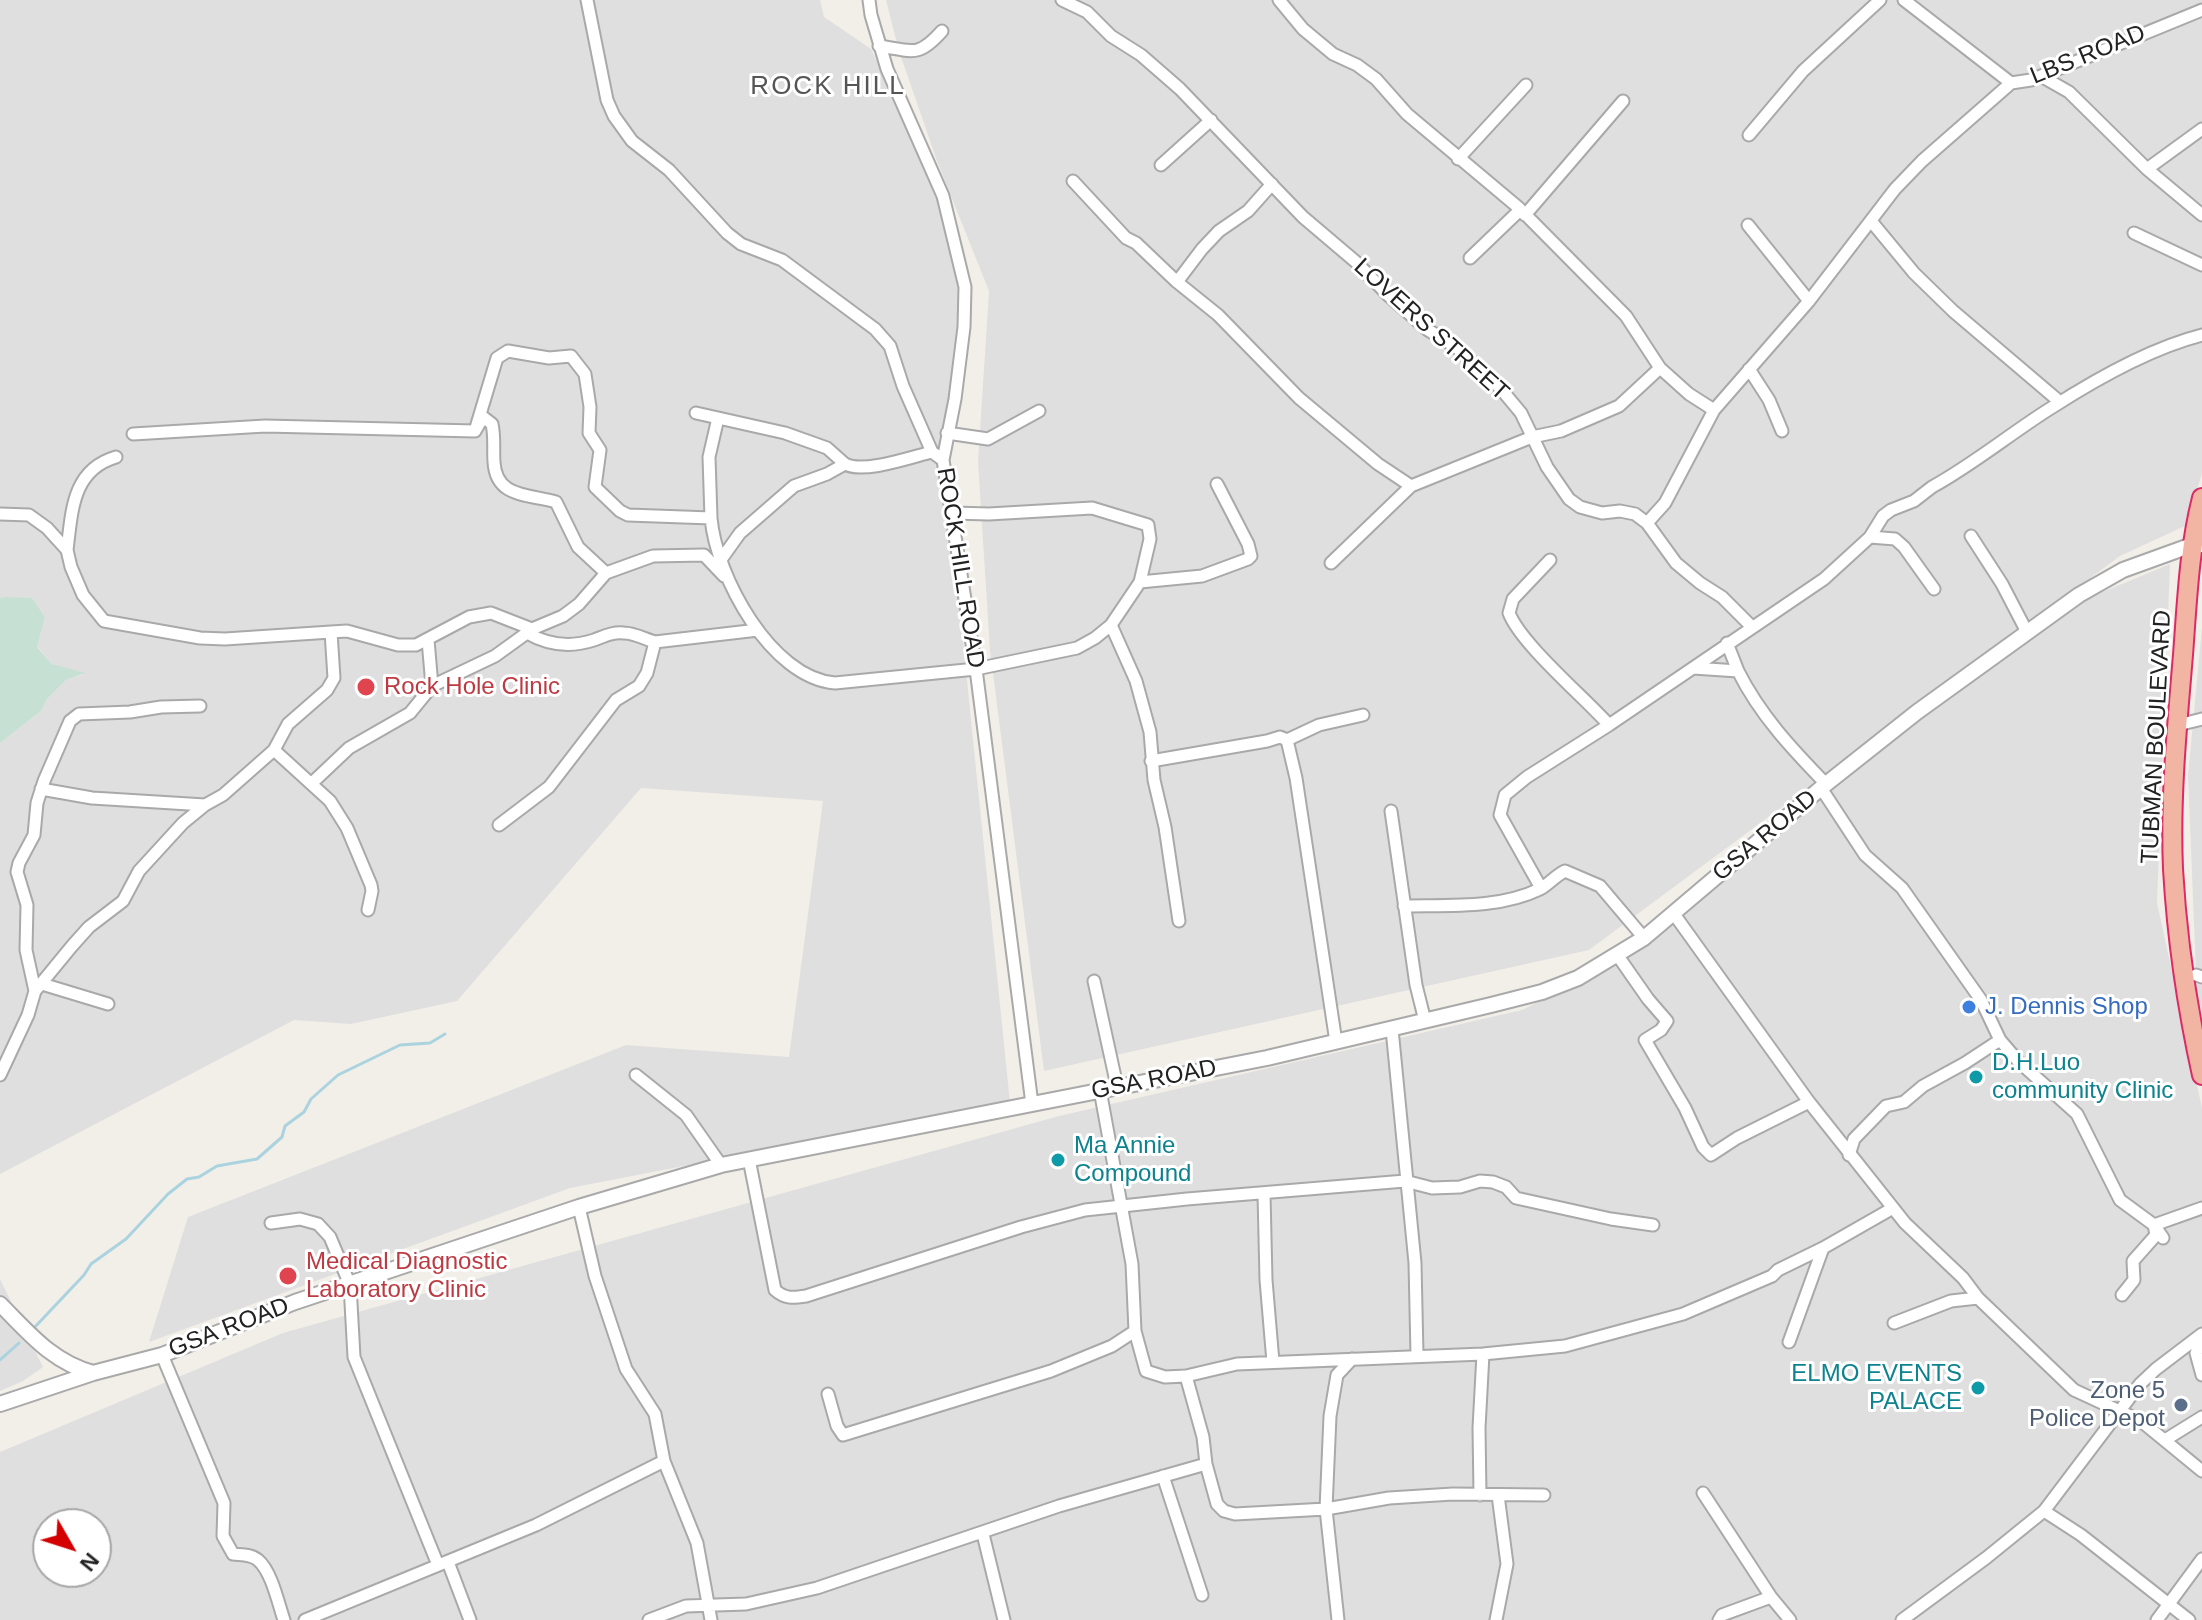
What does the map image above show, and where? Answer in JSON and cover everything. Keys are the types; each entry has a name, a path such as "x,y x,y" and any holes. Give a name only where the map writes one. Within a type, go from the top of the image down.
{"highway":[{"name":"TUBMAN BOULEVARD","path":"2202,498 2173,793 2173,869 2184,977 2202,1075"},
{"name":"TUBMAN BOULEVARD","path":"2202,562 2186,869 2202,1012"}],"street":[{"path":"587,0 607,100 632,141 669,170 741,244 782,260 875,329 890,346 903,386 938,456 851,468 827,448 785,433 696,413"},
{"name":"ROCK HILL ROAD","path":"869,0 879,46 901,104 943,196 965,287 957,383 947,433 938,456 952,513 976,669 1032,1104"},
{"name":"LOVERS STREET","path":"1062,0 1087,12 1111,36 1141,55 1211,120 1237,151 1303,217 1428,330 1456,347 1501,389 1521,413 1553,477 1569,499 1580,507 1602,513 1620,511 1635,514 1647,523"},
{"path":"1279,0 1303,29 1333,54 1357,65 1376,79 1407,114 1523,212 1626,316 1660,368 1689,394 1714,410"},
{"path":"1749,135 1803,71 1880,0"},
{"name":"LBS ROAD","path":"1904,0 2011,83 2041,76 2202,10"},
{"path":"879,46 916,52 924,50 942,31"},
{"path":"2041,76 2069,92 2147,169 2202,215"},
{"path":"1752,627 1722,597 1676,563 1647,523 1665,503 1714,410 1809,301 1895,189 1922,161 2011,83"},
{"path":"1458,159 1526,85"},
{"path":"1470,258 1523,212 1623,101"},
{"path":"1161,165 1211,120"},
{"path":"2147,169 2202,129"},
{"path":"1073,181 1126,238 1136,243 1218,315 1299,398 1378,464 1411,486"},
{"path":"1177,282 1219,231 1248,211 1272,184"},
{"path":"1871,221 1914,273 1953,311 2060,402"},
{"path":"1748,225 1809,301"},
{"path":"2134,233 2202,265"},
{"path":"1541,888 1500,815 1505,795 1527,777 1824,579 1870,537 1891,510 1923,496 2060,402 2179,341 2202,335"},
{"path":"475,431 497,358 502,354 508,351 549,358 571,356 585,374 589,389 589,433 600,450 595,487 601,494 628,515 711,518"},
{"path":"1331,563 1411,486 1532,437 1561,431 1619,406 1660,368"},
{"path":"1749,369 1769,400 1782,431"},
{"path":"947,433 988,439 1039,411"},
{"path":"475,431 483,417 492,424 495,473 499,483 510,491 556,502 578,547 606,573"},
{"path":"718,418 709,457 711,518 713,541 727,579 758,630 780,656 822,682 976,669 1077,648 1111,625 1140,582 1150,539 1148,525 1092,508 952,513"},
{"path":"133,434 265,426 475,431"},
{"path":"116,457 100,462 78,486 67,550 83,595 104,621 200,638 347,631 398,645 416,645 469,617 491,613 529,631 542,642 563,645 607,634 628,633 655,642 758,630"},
{"path":"720,561 740,533 794,486 845,464"},
{"path":"1140,582 1202,576 1251,556 1248,544 1217,484"},
{"path":"0,514 29,515 47,528 67,550"},
{"path":"1971,536 2002,584 2027,632"},
{"path":"1870,537 1895,539 1934,589"},
{"name":"GSA ROAD","path":"0,1404 93,1373 162,1355 295,1302 579,1207 721,1165 1336,1042 1542,992 1578,978 1644,938 1823,786 1917,712 2079,595 2123,570 2197,545"},
{"path":"312,783 349,748 410,713 432,686 495,656 529,631 571,610 606,573 653,556 689,554 704,555 727,579"},
{"path":"1550,560 1513,599 1509,613 1533,646 1609,725"},
{"path":"1111,625 1136,681 1152,740 1151,761 1165,827 1179,921"},
{"path":"0,1075 39,988 89,927 123,901 139,871 183,823 223,795 274,750 288,724 332,684 331,632"},
{"path":"428,640 432,686"},
{"path":"499,825 549,787 616,700 639,686 647,673 655,642"},
{"path":"1727,643 1752,699 1823,786 1865,855 1902,888 1981,1000 2000,1040 2018,1061 2077,1114 2120,1200 2154,1225 2163,1238"},
{"path":"1693,668 1738,671"},
{"path":"39,988 26,950 27,905 17,872 34,835 41,789 74,716 200,706"},
{"path":"1151,761 1280,737 1287,740 1319,725 1363,715"},
{"path":"1287,740 1296,778 1336,1042"},
{"path":"274,750 330,801 358,851 372,891 368,910"},
{"path":"41,789 92,798 205,805"},
{"path":"1391,811 1425,1021"},
{"path":"1404,906 1483,904 1541,888 1565,871 1600,886 1644,938"},
{"path":"1674,914 1849,1155 1893,1208 1963,1278 1978,1298 2074,1390 2141,1421 2202,1471"},
{"path":"1618,956 1667,1021 1661,1030 1645,1040 1685,1108 1703,1147 1711,1155 1737,1138 1809,1102"},
{"path":"1094,981 1117,1086"},
{"path":"39,988 108,1004"},
{"path":"1392,1029 1415,1263 1417,1355"},
{"path":"1849,1155 1854,1139 1886,1106 1904,1102 1923,1086 2000,1040"},
{"path":"636,1075 686,1115 721,1165"},
{"path":"1100,1090 1132,1264 1135,1331 1141,1362 1146,1371 1154,1375 1186,1376 1237,1364 1483,1354 1565,1346 1683,1314 1772,1276 1893,1208"},
{"path":"749,1159 775,1290 781,1296 792,1298 890,1271 1052,1218 1085,1210 1187,1199 1405,1181 1432,1188 1460,1187 1480,1181 1506,1187 1516,1198 1653,1225"},
{"path":"1264,1194 1266,1280 1273,1362"},
{"path":"579,1207 595,1276 626,1369 655,1414 664,1461 697,1543 711,1620"},
{"path":"2154,1225 2202,1208"},
{"path":"271,1223 300,1219 318,1224 330,1237 350,1285 354,1357 470,1620"},
{"path":"2122,1295 2134,1280 2133,1261 2156,1235 2154,1225"},
{"path":"1789,1342 1823,1248"},
{"path":"1894,1323 1951,1301 1978,1298"},
{"path":"0,1304 49,1353 71,1367 93,1373"},
{"path":"828,1394 837,1426 843,1435 1051,1371 1112,1346 1135,1331"},
{"path":"1902,1620 2044,1511 2119,1409 2156,1369 2202,1336"},
{"path":"2202,1336 2196,1353 2202,1375"},
{"path":"1480,1495 1479,1428 1483,1354"},
{"path":"162,1355 224,1503 222,1531 225,1540 233,1554 259,1560 284,1620"},
{"path":"1337,1375 1352,1359"},
{"path":"1333,1360 1337,1375 1330,1416 1326,1509 1338,1620"},
{"path":"1186,1376 1217,1504 1224,1511 1235,1514 1326,1509 1389,1498 1453,1494 1544,1495"},
{"path":"2165,1440 2202,1417"},
{"path":"305,1620 536,1525 664,1461"},
{"path":"649,1620 686,1606 746,1604 789,1595 983,1534 1059,1506 1206,1464"},
{"path":"1163,1476 1202,1595"},
{"path":"1703,1493 1771,1597 1790,1620"},
{"path":"1496,1620 1507,1564 1498,1495"},
{"path":"2044,1511 2081,1535 2189,1620"},
{"path":"983,1534 1002,1619"},
{"path":"2157,1620 2202,1559"},
{"path":"1719,1620 1722,1615 1771,1597"}],"shaded area":[{"path":"0,0 820,0 824,17 871,49 942,200 961,277 946,474 1010,1103 570,1188 149,1342 188,1217 626,1045 789,1057 823,801 641,788 457,1001 351,1024 294,1020 0,1174 0,743 41,711 47,699 66,680 84,674 52,664 37,646 45,617 32,598 0,598"},
{"path":"886,0 2202,0 2202,473 2187,525 2120,556 1589,950 1044,1071 990,650 978,462 989,291 937,161 899,51"},
{"path":"2170,564 2157,903 2202,1108 2202,1620 0,1620 0,1452 283,1333 1059,1116 1522,1010 1626,959 1791,822 1970,680 2086,599"},
{"path":"2202,627 2202,1015 2197,996 2188,776"},
{"path":"0,1279 43,1367 23,1381 0,1391"}],"green space":[{"path":"0,598 32,598 45,617 37,647 52,664 85,673 66,680 47,699 41,711 0,743"}],"waterway":[{"path":"33,1329 91,1264 126,1239 168,1194 187,1179 199,1177 217,1166 257,1159 282,1137 285,1126 304,1112 311,1099 338,1075 400,1045 430,1043 445,1034"},
{"path":"0,1360 19,1343"}],"place":[{"name":"Rock Hole Clinic","path":"366,687"},
{"name":"J. Dennis Shop","path":"1969,1007"},
{"name":"D.H.Luo community Clinic","path":"1976,1077"},
{"name":"Ma Annie Compound","path":"1058,1160"},
{"name":"Medical Diagnostic Laboratory Clinic","path":"288,1276"},
{"name":"ELMO EVENTS PALACE","path":"1978,1388"},
{"name":"Zone 5 Police Depot","path":"2181,1405"}],"district":[{"name":"ROCK HILL","path":"828,87"}]}
